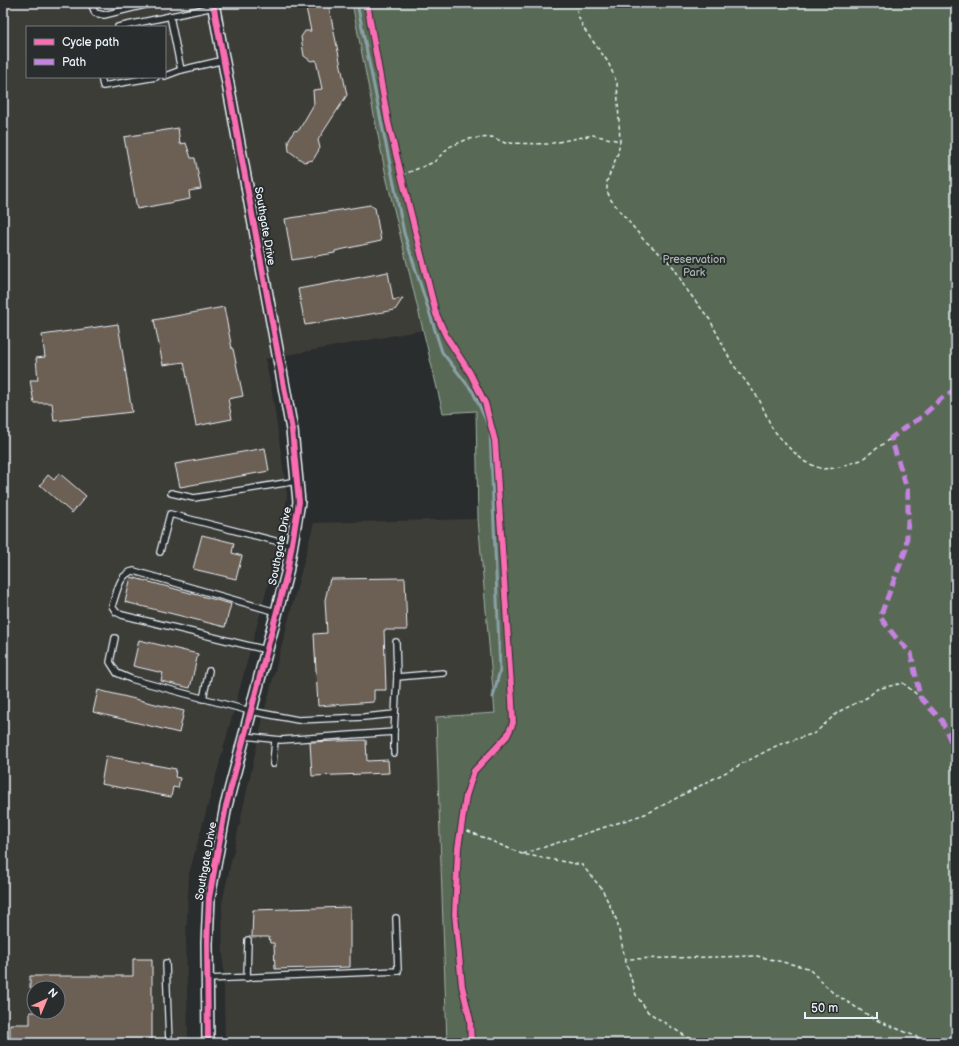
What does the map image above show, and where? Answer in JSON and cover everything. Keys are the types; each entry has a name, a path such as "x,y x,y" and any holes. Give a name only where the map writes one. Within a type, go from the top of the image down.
{"street":[{"name":"Southgate Drive","path":"208,1043 207,979 209,898 226,806 286,573 299,502 292,430 213,5"}],"lane":[{"path":"91,3 94,13 104,15 153,3"},
{"path":"123,26 213,5"},
{"path":"170,16 181,70"},
{"path":"166,76 181,70 224,60"},
{"path":"101,78 103,86 150,78"},
{"path":"170,493 194,498 297,481"},
{"path":"160,552 170,514 291,545"},
{"path":"267,650 122,614 116,612 112,606 124,576 130,571 134,571 276,612"},
{"path":"116,638 110,662 117,673 131,679 203,699 250,711 298,720 395,714"},
{"path":"394,753 397,677 396,642"},
{"path":"203,699 208,671"},
{"path":"397,677 443,673"},
{"path":"244,736 275,740 394,732"},
{"path":"273,764 275,740"},
{"path":"207,979 398,971 396,918"},
{"path":"247,978 248,940"},
{"path":"166,963 169,1043"}],"path":[{"path":"576,3 578,16 584,29 608,62 617,83 620,141 618,153 606,181 607,192 611,200 643,239 675,269 684,286 710,320 732,363 759,399 772,428 787,446 805,462 822,469 836,468 861,460 891,438"},
{"path":"402,175 434,162 449,147 468,139 492,137 504,143 548,144 593,135 620,141"},
{"path":"400,167 403,182"},
{"path":"522,854 648,813 778,745 815,733 838,712 868,698 877,689 904,683 920,697"},
{"path":"462,820 461,831 522,854 582,865 602,889 617,921 625,959 636,995 648,1012 696,1043"},
{"path":"625,959 757,956 808,968 832,992 876,1020 932,1043"}],"shaded area":[{"path":"3,3 352,3 386,175 423,330 265,359 272,392 287,494 283,530 189,874 186,938 188,1043 3,1043"},
{"path":"478,519 495,713 436,717 447,1043 225,1043 222,903 265,709 314,523"}],"green space":[{"name":"Preservation Park","path":"352,3 956,3 956,1043 447,1043 436,717 495,713 478,519 476,411 443,413 386,176"}],"building":[{"path":"305,3 328,3 347,95 318,140 320,148 313,160 304,162 289,151 288,141 294,131 299,130 314,104 313,90 322,89 316,60 311,61 304,56 301,37 305,31 311,31"},
{"path":"178,128 180,144 186,143 191,158 195,158 201,189 189,191 190,199 137,209 124,137"},
{"path":"370,205 375,208 381,241 335,251 335,253 292,260 285,219"},
{"path":"388,272 393,300 403,298 395,310 305,325 298,289"},
{"path":"224,307 243,396 228,399 232,419 196,426 184,362 163,365 154,320"},
{"path":"118,324 132,412 54,421 52,403 34,403 30,380 38,380 36,358 45,357 42,335"},
{"path":"265,448 269,471 180,487 175,464"},
{"path":"59,473 86,496 72,513 40,485 48,475 54,480"},
{"path":"202,535 234,543 232,553 242,556 236,579 193,569"},
{"path":"131,577 231,604 225,627 125,602"},
{"path":"405,578 407,630 384,630 386,690 374,690 374,702 318,706 314,634 327,633 325,600 330,579"},
{"path":"139,640 198,654 190,688 161,681 163,673 133,666"},
{"path":"98,690 184,711 179,733 93,712"},
{"path":"366,740 367,761 388,760 389,773 312,776 310,742"},
{"path":"106,756 176,769 175,777 180,778 178,788 173,787 171,797 101,784"},
{"path":"350,907 350,967 275,969 274,943 270,943 269,937 252,937 253,910"},
{"path":"133,959 152,959 152,1043 10,1043 10,1024 30,1024 30,1020 66,1020 66,980 30,980 30,976 133,976"}],"waterway":[{"path":"357,3 404,233 442,352 473,392 490,429 500,670 493,697"}],"marked path":[{"path":"956,389 942,398 919,419 891,438 908,492 908,521 906,549 880,617 897,639 911,653 920,697 942,721 956,753"}],"cycle path":[{"path":"208,1043 207,943 209,898 226,806 287,573 299,502 292,430 213,3"},
{"path":"367,3 388,122 436,314 446,336 470,373 485,403 495,441 513,723 507,736 474,771 466,796 458,848 455,914 462,986 470,1020 471,1043"}]}
